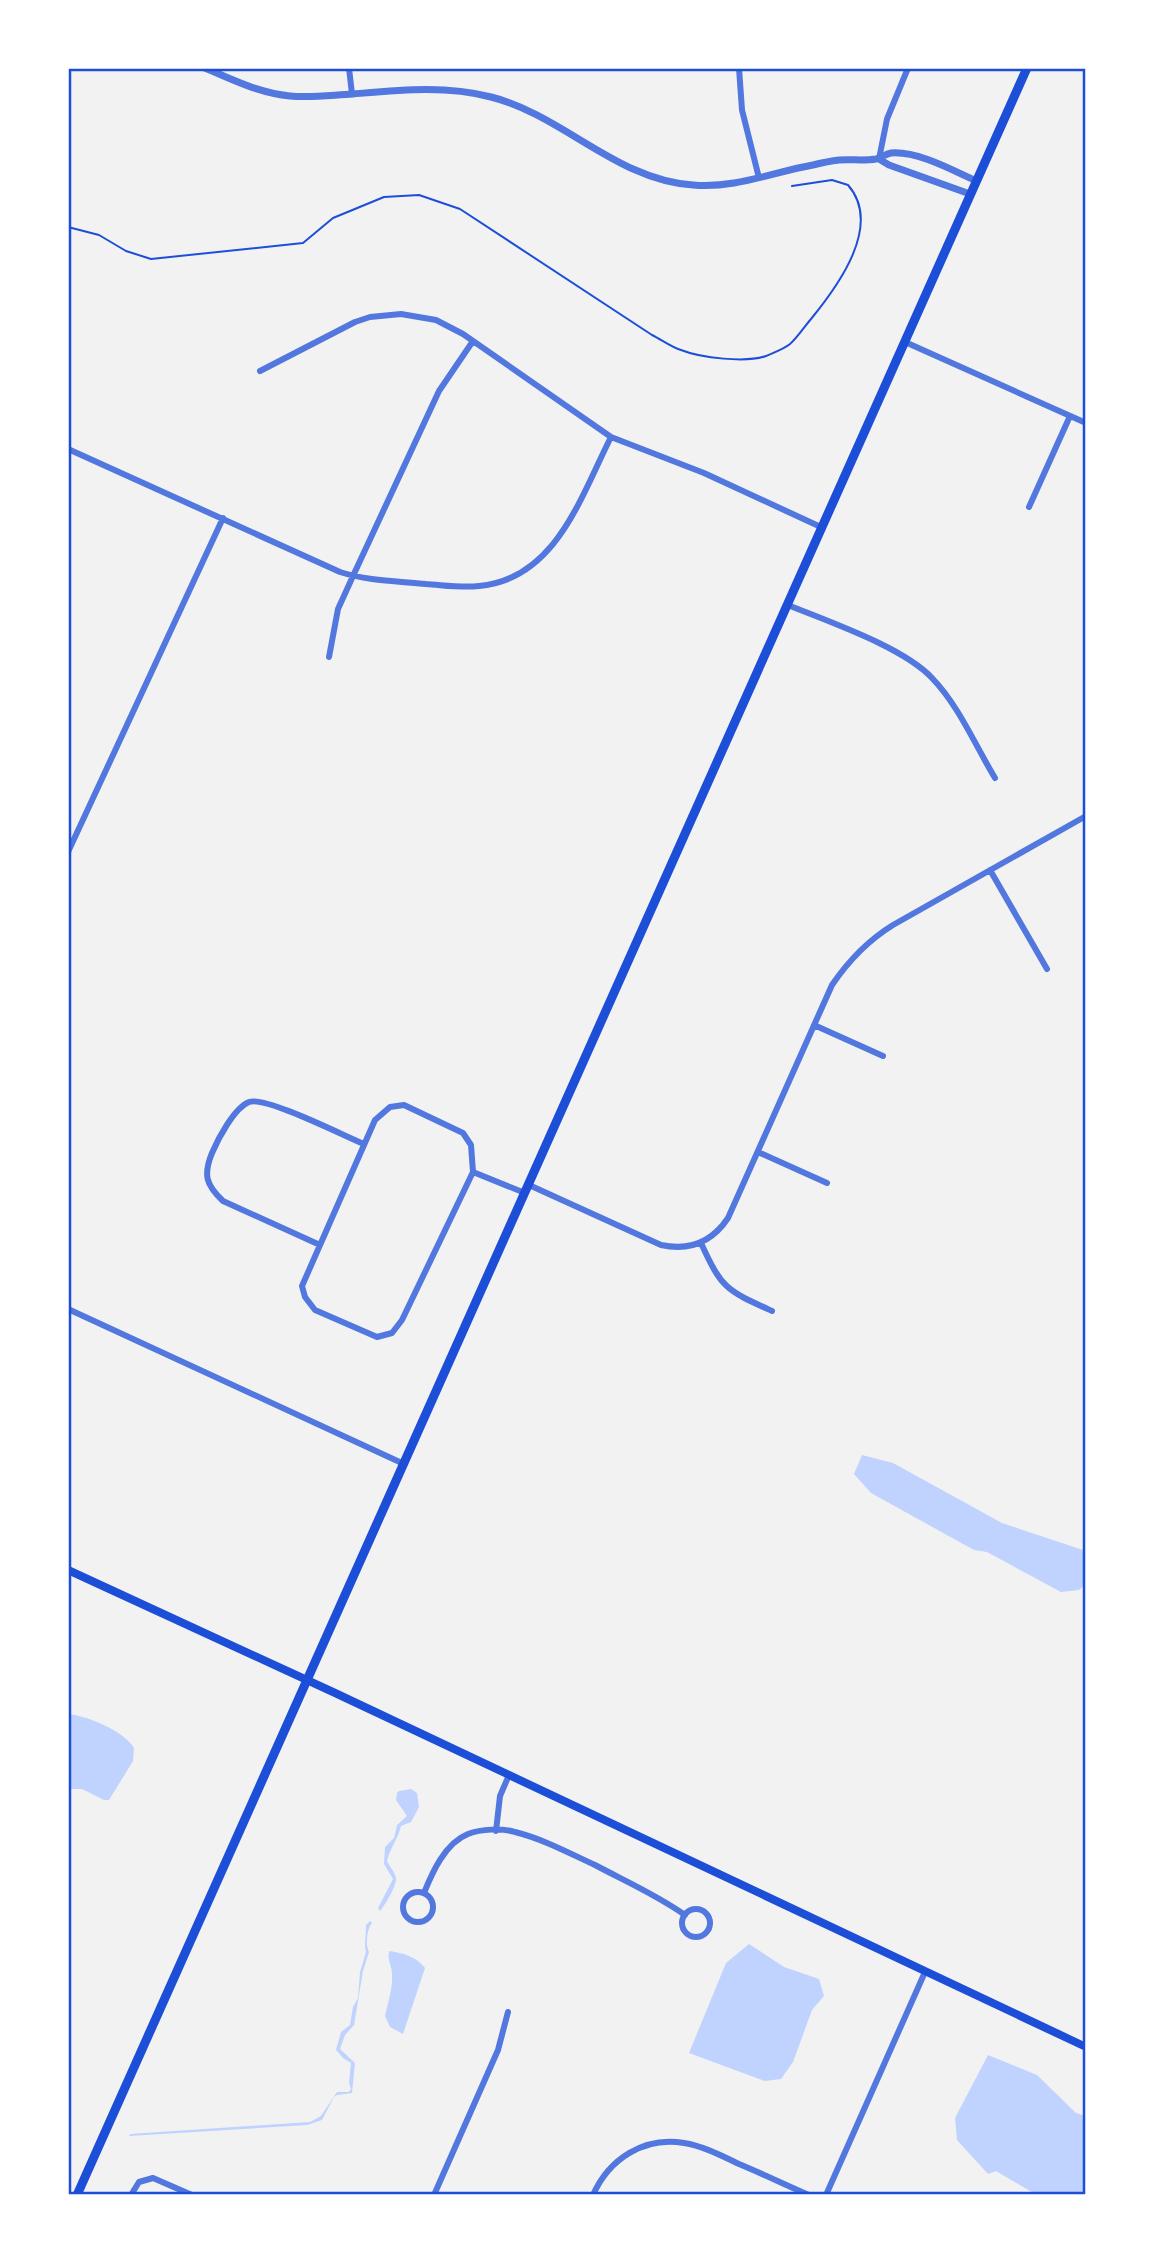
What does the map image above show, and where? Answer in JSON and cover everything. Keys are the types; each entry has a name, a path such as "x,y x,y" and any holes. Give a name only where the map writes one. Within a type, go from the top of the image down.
{"main road":[{"path":"77,2195 1027,68"},
{"path":"68,1570 1086,2048"}],"street":[{"path":"205,68 265,92 313,97 416,90 454,90 479,94 538,115 616,161 659,180 702,186 723,185 803,166 839,160 879,159 890,153 916,157 976,181"},
{"path":"349,68 352,94"},
{"path":"740,68 742,110 759,178"},
{"path":"879,159 887,119 908,68"},
{"path":"879,159 970,194"},
{"path":"260,371 355,322 386,314 419,315 452,327 611,437 704,473 823,528"},
{"path":"329,657 338,609 353,576 439,391 473,341"},
{"path":"905,342 1086,423"},
{"path":"1030,507 1070,416"},
{"path":"68,449 353,576 464,587 482,586 515,576 543,557 562,533 611,437"},
{"path":"68,852 223,518"},
{"path":"788,605 901,654 924,671 944,692 995,778"},
{"path":"473,1172 527,1189 661,1245 681,1248 701,1243 712,1236 728,1218 832,985 844,968 866,944 893,925 1086,816"},
{"path":"990,870 1047,969"},
{"path":"814,1025 883,1056"},
{"path":"320,1245 223,1201 211,1190 206,1173 212,1153 236,1111 251,1101 269,1103 365,1144"},
{"path":"404,1105 463,1132 471,1145 473,1172 402,1320 392,1333 377,1336 315,1310 305,1297 302,1286 375,1120 390,1107 404,1105"},
{"path":"758,1152 827,1183"},
{"path":"701,1243 721,1282 740,1296 772,1311"},
{"path":"68,1309 404,1464"},
{"path":"496,1831 500,1797 509,1775"},
{"path":"424,1894 435,1866 465,1835 513,1831 548,1843 651,1893 685,1914"},
{"path":"411,1894 424,1894 432,1904 431,1913 420,1922 411,1920 405,1914 405,1901 411,1894"},
{"path":"694,1909 706,1912 710,1926 705,1935 697,1938 686,1934 681,1922 685,1914 694,1909"},
{"path":"826,2195 925,1972"},
{"path":"434,2195 498,2050 508,2012"},
{"path":"593,2195 607,2171 616,2162 648,2144 667,2141 698,2146 809,2195"},
{"path":"131,2195 139,2182 153,2178 192,2195"}],"path":[{"path":"68,227 99,235 126,251 151,259 303,243 333,218 384,197 419,195 460,209 652,335 681,351 740,359 764,357 790,345 823,304 854,254 861,217 858,200 848,185 832,180 792,186"}],"water":[{"path":"862,1455 893,1463 1002,1523 1086,1551 1086,1584 1079,1590 1061,1592 987,1552 974,1550 871,1493 854,1474"},
{"path":"68,1714 105,1725 134,1748 133,1761 109,1800 68,1786"},
{"path":"411,1789 417,1793 419,1807 411,1822 401,1826 388,1856 387,1861 396,1881 380,1911 378,1908 393,1879 384,1864 385,1847 394,1838 397,1825 407,1816 396,1800 397,1793"},
{"path":"370,1921 372,1923 367,1942 369,1952 354,2025 345,2035 340,2049 355,2063 352,2093 334,2097 322,2120 307,2125 129,2136 310,2122 321,2116 337,2092 349,2092 351,2063 336,2050 341,2032 350,2025 353,2007 358,1998 360,1972 366,1952 366,1925"},
{"path":"749,1944 784,1967 819,1979 824,1996 812,2010 793,2062 781,2079 765,2081 689,2053 726,1963"},
{"path":"389,1951 409,1956 425,1968 403,2034 390,2027 385,2016 392,1979"},
{"path":"988,2055 1037,2075 1076,2113 1086,2116 1086,2195 1037,2195 996,2171 988,2174 957,2140 955,2118"}]}
